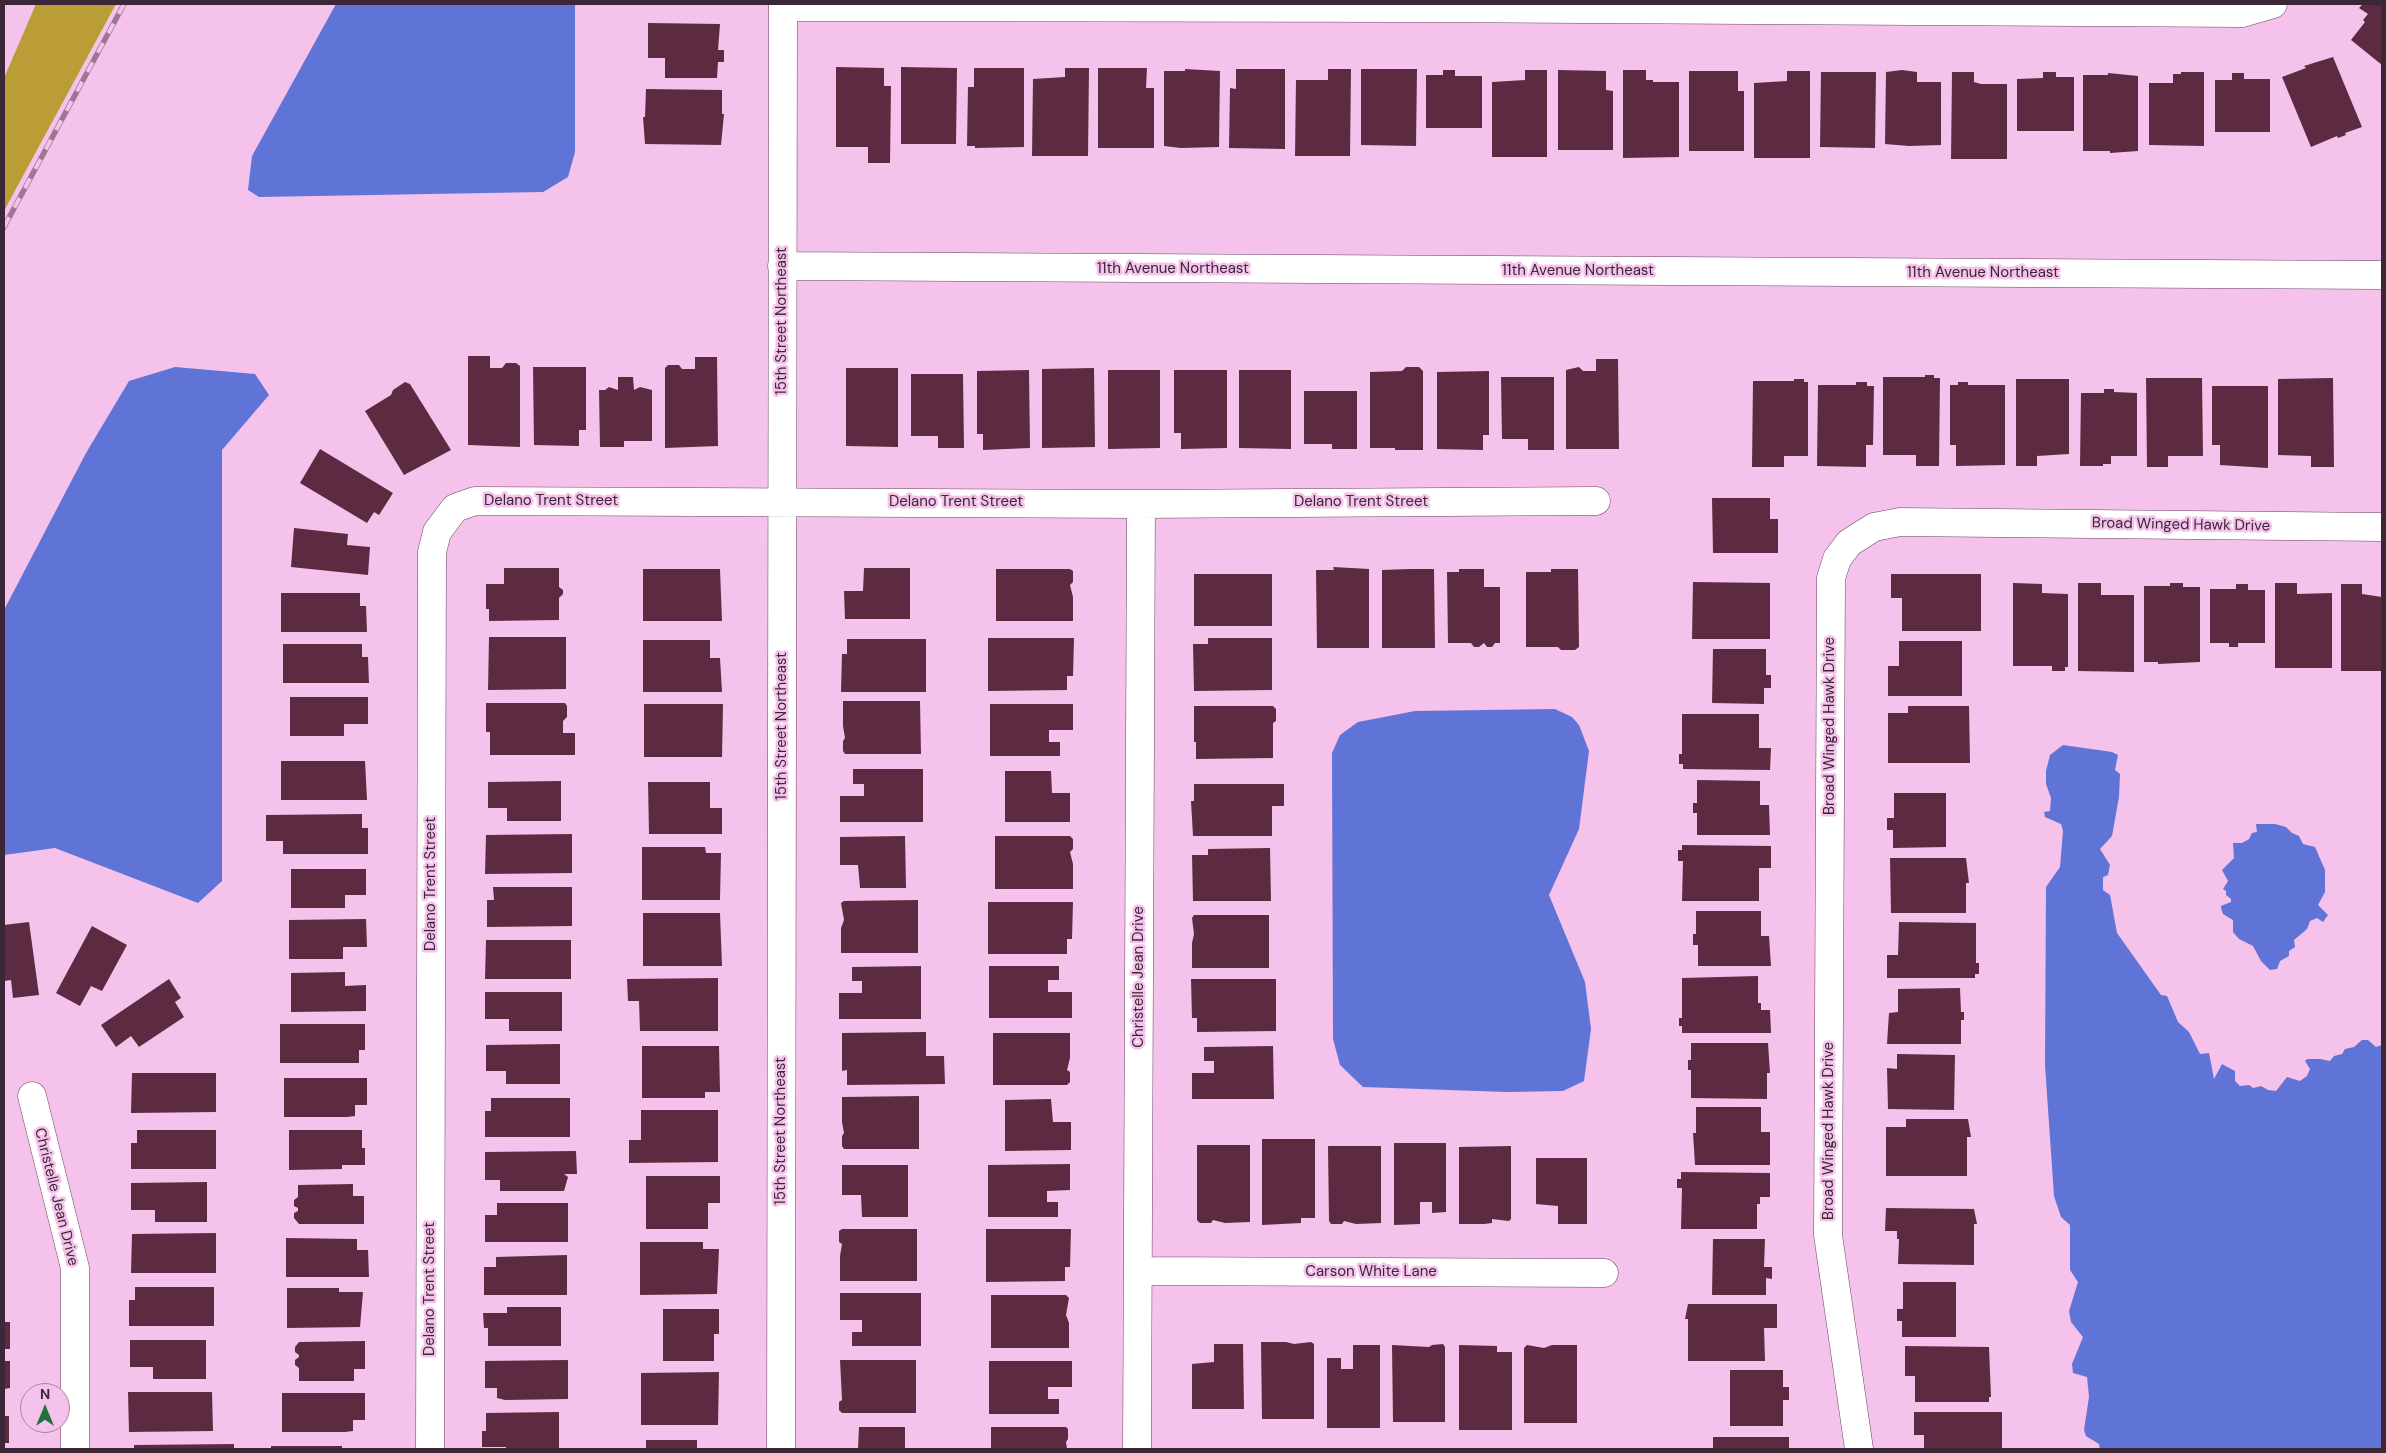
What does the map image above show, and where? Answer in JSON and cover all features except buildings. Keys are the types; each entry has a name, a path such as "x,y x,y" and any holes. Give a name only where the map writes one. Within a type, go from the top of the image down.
{"street":[{"path":"783,5 2242,13 2273,4"},
{"name":"15th Street Northeast","path":"781,1449 783,5"},
{"name":"11th Avenue Northeast","path":"782,266 2380,276"},
{"name":"Delano Trent Street","path":"430,1449 432,552 437,532 455,508 474,501 1141,504 1596,501"},
{"name":"Christelle Jean Drive","path":"1137,1449 1141,504"},
{"name":"Broad Winged Hawk Drive","path":"1859,1449 1828,1235 1831,578 1837,559 1849,543 1874,527 1900,522 2382,526"},
{"name":"Christelle Jean Drive","path":"32,1096 75,1268 75,1449"},
{"name":"Carson White Lane","path":"1138,1272 1604,1273"}],"shaded area":[{"path":"36,4 116,4 4,211 4,78"}],"water":[{"path":"336,4 575,4 575,152 568,177 543,192 259,197 248,190 252,156"},
{"path":"175,367 255,374 269,395 222,450 222,881 198,903 55,848 4,855 4,610 86,453 129,381"},
{"path":"1555,709 1572,717 1579,725 1589,751 1579,829 1549,895 1585,982 1591,1029 1584,1081 1563,1091 1506,1092 1363,1087 1340,1065 1333,1039 1332,753 1340,735 1358,722 1415,711"},
{"path":"2063,745 2112,752 2118,755 2115,770 2120,774 2119,797 2112,836 2100,849 2110,865 2108,875 2103,877 2103,890 2110,895 2117,933 2161,995 2167,996 2178,1022 2189,1032 2200,1054 2209,1053 2214,1079 2222,1064 2235,1071 2235,1081 2240,1086 2249,1085 2253,1088 2261,1086 2268,1090 2276,1091 2287,1077 2300,1081 2307,1076 2310,1069 2305,1061 2307,1059 2330,1061 2334,1056 2342,1054 2345,1049 2354,1047 2362,1040 2368,1040 2376,1047 2382,1045 2382,1449 2100,1449 2099,1444 2086,1436 2084,1430 2089,1397 2087,1377 2073,1373 2072,1364 2083,1337 2071,1322 2069,1311 2078,1282 2070,1270 2070,1225 2061,1217 2054,1196 2045,1065 2046,887 2060,867 2063,831 2061,824 2045,817 2044,812 2050,811 2051,798 2046,784 2046,771 2050,755"},
{"path":"2256,824 2275,824 2286,827 2292,833 2299,836 2303,844 2315,847 2325,870 2325,892 2318,905 2328,915 2323,922 2317,918 2310,921 2307,929 2294,940 2295,947 2289,951 2289,956 2280,961 2277,969 2270,970 2261,961 2253,946 2239,939 2233,932 2233,920 2223,914 2221,908 2221,906 2231,902 2231,899 2223,889 2228,881 2222,870 2234,858 2233,843 2242,843 2249,839 2252,833 2257,832"}],"railway":[{"path":"4,227 124,4"}]}
